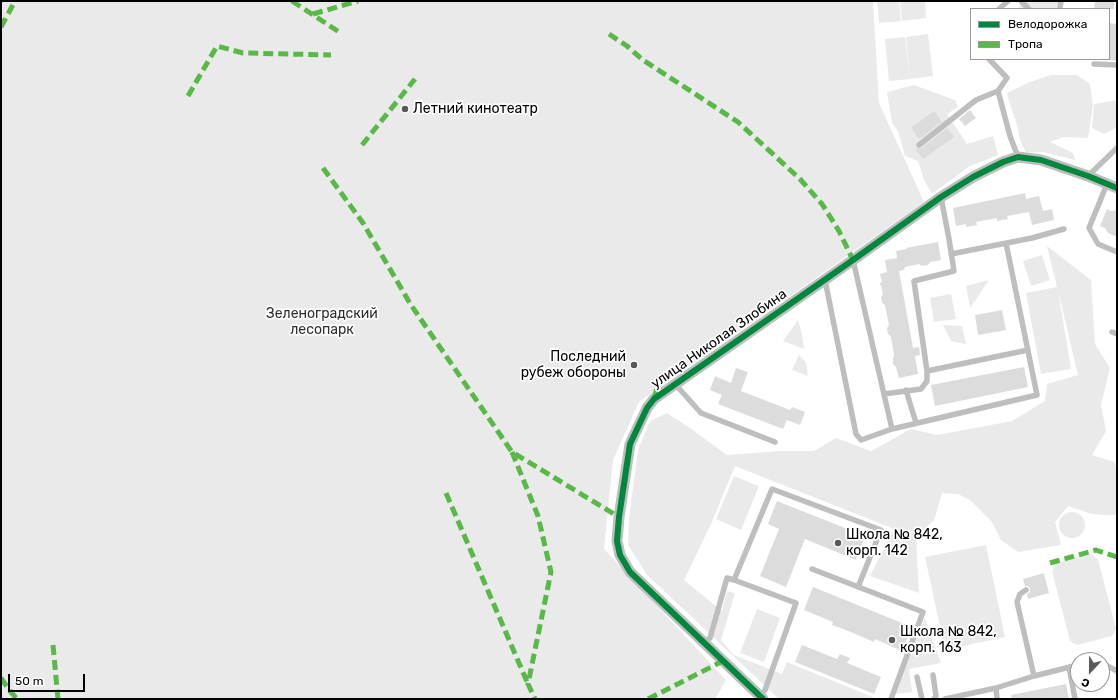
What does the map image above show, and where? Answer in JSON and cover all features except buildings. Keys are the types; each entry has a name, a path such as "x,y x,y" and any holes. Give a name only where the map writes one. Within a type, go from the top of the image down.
{"street":[{"name":"улица Николая Злобина","path":"760,698 630,572 620,555 618,541 619,517 630,444 647,408 654,399 941,197 973,177 1003,162 1018,157 1041,160 1112,186"}],"lane":[{"path":"1000,8 1008,1"},
{"path":"919,145 976,100 998,91 1007,78 990,60"},
{"path":"1094,64 1117,65"},
{"path":"998,91 1010,136 1018,157"},
{"path":"1088,176 1117,148"},
{"path":"1112,186 1089,228 1098,244 1117,252"},
{"path":"884,394 921,389 927,381 927,371 914,281 954,271 941,197"},
{"path":"952,254 1032,238 1064,229"},
{"path":"825,280 856,434 861,440 892,429 1037,395 1006,243"},
{"path":"853,260 892,429"},
{"path":"927,371 1028,350"},
{"path":"675,384 701,413 775,442"},
{"path":"906,390 916,423"},
{"path":"734,580 772,489 881,530 858,587"},
{"path":"812,569 923,612 891,699"},
{"path":"704,643 710,638 727,578 796,603 765,690 760,698"},
{"path":"1026,590 1020,594 1017,602 1034,676"},
{"path":"945,699 996,688 1069,667 1075,699"},
{"path":"932,675 936,696 934,699"},
{"path":"917,677 922,699"},
{"path":"996,688 997,699"}],"green space":[{"name":"Зеленоградский лесопарк","path":"1,1 873,1 879,103 924,202 639,402 613,460 604,549 726,680 715,699 1,699"},
{"path":"877,1 899,1 901,21 879,23"},
{"path":"900,1 925,1 926,18 902,21"},
{"path":"1020,1 1059,1 1058,8 1019,8"},
{"path":"928,34 933,76 910,79 906,37"},
{"path":"905,37 910,79 889,81 885,39"},
{"path":"1051,75 1077,75 1090,84 1093,105 1088,138 1064,137 1050,142 1073,153 1075,160 1043,152 1026,153 1020,140 1007,93 1030,82"},
{"path":"914,85 955,100 958,107 947,114 967,144 993,136 998,155 970,166 932,194 924,180 918,161 905,156 898,131 892,123 887,92"},
{"path":"1117,100 1117,126 1104,134 1092,128 1094,104"},
{"path":"1047,246 1091,280 1095,344 1110,368 1101,405 1106,431 1092,455 1115,462 1117,475 1117,515 1092,514 1068,506 1055,522 1061,545 1018,552 1001,540 992,522 970,500 958,494 942,493 934,520 916,537 919,593 870,576 894,529 735,466 711,524 684,580 722,611 727,591 735,593 721,640 734,655 782,674 787,662 875,698 779,699 647,575 628,545 629,519 638,450 650,421 667,413 727,455 780,451 814,451 836,438 871,451 911,429 937,435 1012,421 1045,401 1047,384 1078,375 1058,290 1071,369 1041,374 1026,293 1057,287"},
{"path":"1042,255 1050,280 1031,286 1023,261"},
{"path":"989,280 970,308 966,286"},
{"path":"951,294 956,319 934,322 930,298"},
{"path":"798,320 802,334 804,349 783,341"},
{"path":"943,325 962,326 966,344 951,341"},
{"path":"799,355 806,362 808,376 792,370"},
{"path":"734,476 759,486 741,530 716,519"},
{"path":"1072,512 1081,516 1085,525 1081,534 1072,538 1063,534 1059,525 1063,516"},
{"path":"986,545 1005,637 945,650 925,557"},
{"path":"1091,554 1098,559 1116,629 1112,636 1077,645 1070,641 1052,571 1056,563"},
{"path":"757,609 780,618 764,662 740,653"},
{"path":"925,618 941,663 909,669 912,692 894,694"}],"marked path":[{"path":"292,1 339,32"},
{"path":"313,14 358,1"},
{"path":"1,27 14,3"},
{"path":"609,34 627,46 643,60 738,122 800,179 822,204 839,231 853,260"},
{"path":"188,96 217,46 243,53 331,55"},
{"path":"362,145 415,79"},
{"path":"323,168 363,223 411,305 512,452 619,517"},
{"path":"654,399 658,384"},
{"path":"512,452 538,516 551,572 528,684 535,699"},
{"path":"446,493 528,684"},
{"path":"1050,563 1096,550 1117,557"},
{"path":"53,645 58,699"},
{"path":"648,699 723,661"},
{"path":"1,678 17,699"}],"cycle path":[{"path":"763,699 630,572 620,555 617,541 619,517 630,444 647,408 654,399 941,197 973,177 1003,162 1018,157 1041,160 1088,176 1117,188"}],"place":[{"name":"Летний кинотеатр","path":"405,109"},
{"name":"Последний рубеж обороны","path":"634,365"},
{"name":"Школа № 842, корп. 142","path":"838,543"},
{"name":"Школа № 842, корп. 163","path":"892,640"}]}
